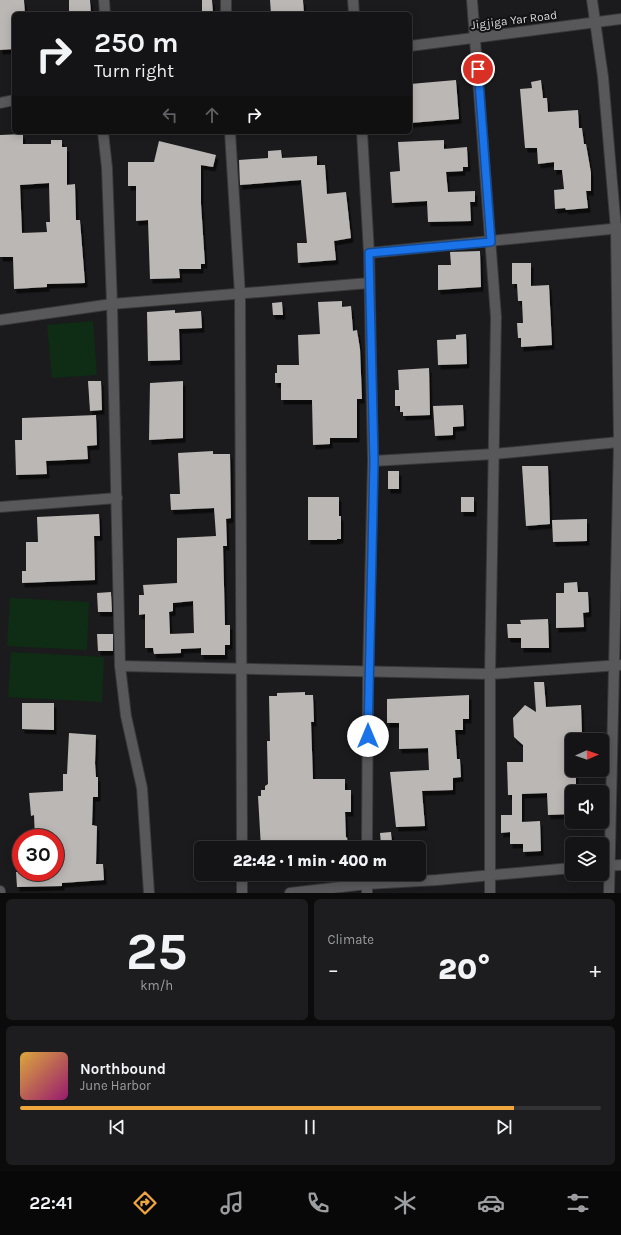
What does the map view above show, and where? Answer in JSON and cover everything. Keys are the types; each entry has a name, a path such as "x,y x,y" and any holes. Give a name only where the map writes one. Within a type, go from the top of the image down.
{"street":[{"path":"104,0 105,12"},
{"path":"226,0 226,12"},
{"path":"353,0 354,12"},
{"path":"472,0 496,317 490,674 490,893"},
{"path":"592,0 603,77 619,229 620,453 618,665 608,837"},
{"name":"Jigjiga Yar Road","path":"412,46 621,19"},
{"path":"0,103 12,100"},
{"path":"103,134 107,168 112,304 120,666 126,716 142,788 149,893"},
{"path":"230,134 240,295 242,841"},
{"path":"362,134 369,253 374,461 368,673 367,841"},
{"path":"369,253 619,229"},
{"path":"0,320 112,304 240,295 369,283"},
{"path":"374,461 494,454 619,442"},
{"path":"0,507 117,498"},
{"path":"120,666 368,673 490,674 618,665"},
{"path":"609,866 621,865"},
{"path":"290,893 367,884 437,880 490,874 565,869"},
{"path":"242,881 242,893"},
{"path":"608,881 609,893"}],"green space":[{"path":"93,321 97,375 52,378 47,325"},
{"path":"10,598 89,602 87,650 7,646"},
{"path":"11,652 104,657 102,702 8,697"}],"building":[{"path":"0,0 24,0 25,12 12,12 12,49 0,50"},
{"path":"69,0 90,0 91,12 69,12"},
{"path":"202,0 212,0 213,12 202,12"},
{"path":"270,0 303,0 304,12 271,12"},
{"path":"456,80 459,119 412,123 412,84"},
{"path":"541,80 543,98 547,98 548,112 578,110 579,128 582,128 591,173 591,191 586,191 588,208 566,210 565,208 555,209 554,190 564,189 562,170 554,170 554,162 538,164 537,148 525,148 520,89 532,88 531,82"},
{"path":"23,134 23,144 51,144 51,140 62,140 62,147 67,147 67,185 75,184 76,220 80,220 85,283 47,284 47,287 14,289 13,257 0,257 0,135","holes":["49,183 50,222 46,222 47,232 22,233 20,185"]},
{"path":"444,140 444,149 467,147 468,167 463,167 463,171 446,172 448,192 475,191 475,202 470,202 471,221 428,222 427,201 392,203 390,172 400,171 398,142"},
{"path":"159,141 216,155 213,167 201,165 201,204 205,264 201,264 201,269 179,269 180,278 150,279 148,220 136,221 136,186 128,186 128,162 154,162"},
{"path":"281,150 282,158 317,156 317,165 325,165 327,194 346,192 351,238 334,241 336,260 298,263 297,243 307,243 301,180 240,185 239,160 268,158 268,151"},
{"path":"480,251 481,287 438,290 438,265 451,265 450,252"},
{"path":"512,263 531,263 531,286 549,285 552,345 521,347 521,338 518,338 517,323 523,323 522,301 518,301 517,284 512,284"},
{"path":"342,301 342,307 351,306 353,331 357,330 360,349 362,399 357,399 357,438 330,438 330,444 313,445 312,400 281,400 281,383 275,383 275,373 277,373 277,365 299,365 298,335 320,334 318,302"},
{"path":"282,302 283,315 273,315 272,303"},
{"path":"175,310 175,313 201,311 202,328 179,329 180,360 148,361 147,312"},
{"path":"466,334 467,364 438,365 437,340 456,339 456,335"},
{"path":"429,368 430,415 403,416 403,412 400,412 400,406 395,406 395,390 399,390 398,370"},
{"path":"88,381 101,381 102,410 90,411"},
{"path":"183,381 183,438 149,440 150,383"},
{"path":"463,405 464,426 453,427 453,435 435,436 433,406"},
{"path":"96,415 97,445 87,446 88,459 46,461 47,474 16,475 15,440 22,440 22,418"},
{"path":"213,451 213,454 230,454 231,518 226,519 227,546 223,546 225,625 230,625 230,645 225,645 225,655 201,655 201,648 181,649 181,653 154,654 153,648 145,648 145,614 139,615 139,595 144,595 143,585 177,583 177,538 216,536 214,508 171,510 170,494 180,494 178,453","holes":["193,601 194,633 170,634 169,612 173,611 173,603"]},
{"path":"522,466 548,466 550,524 526,526"},
{"path":"388,471 399,471 399,489 388,489"},
{"path":"308,497 339,497 341,539 308,540"},
{"path":"461,497 474,497 474,512 461,512"},
{"path":"99,514 100,536 94,536 95,580 22,583 22,571 26,571 26,542 38,542 37,517"},
{"path":"587,519 587,541 553,542 552,520"},
{"path":"577,582 578,592 588,592 589,612 583,613 584,627 556,628 556,593 564,593 564,583"},
{"path":"111,592 112,612 98,612 97,593"},
{"path":"548,619 549,648 521,648 521,638 508,638 507,624 521,624 520,620"},
{"path":"97,634 113,634 113,651 98,651"},
{"path":"534,682 544,682 546,707 581,705 582,733 565,733 565,777 576,777 576,785 565,785 565,814 548,815 547,793 522,794 522,822 540,821 541,851 523,852 523,844 510,844 510,832 501,833 501,815 512,815 512,795 508,795 507,762 523,762 523,745 514,737 513,718 525,705 536,712"},
{"path":"305,692 305,695 313,695 314,722 311,722 313,779 345,779 345,790 351,790 351,812 345,812 347,841 261,841 258,796 261,796 261,790 265,790 265,786 268,784 267,741 270,741 269,696 277,696 277,693"},
{"path":"469,695 469,719 463,719 463,730 455,730 457,759 460,759 461,777 453,778 453,790 422,791 425,826 396,827 390,772 429,770 428,748 399,749 399,723 387,723 387,699"},
{"path":"22,703 54,703 54,730 22,729"},
{"path":"69,733 96,735 95,763 96,777 98,777 98,797 93,797 92,825 97,826 96,864 103,864 104,880 62,883 62,886 17,887 17,881 64,881 64,829 35,829 34,815 31,816 29,793 63,791 63,774 67,774"},
{"path":"391,832 392,841 381,841 380,833"}],"route":[{"path":"368,736 368,673 374,461 369,253 491,242 478,69"}]}
